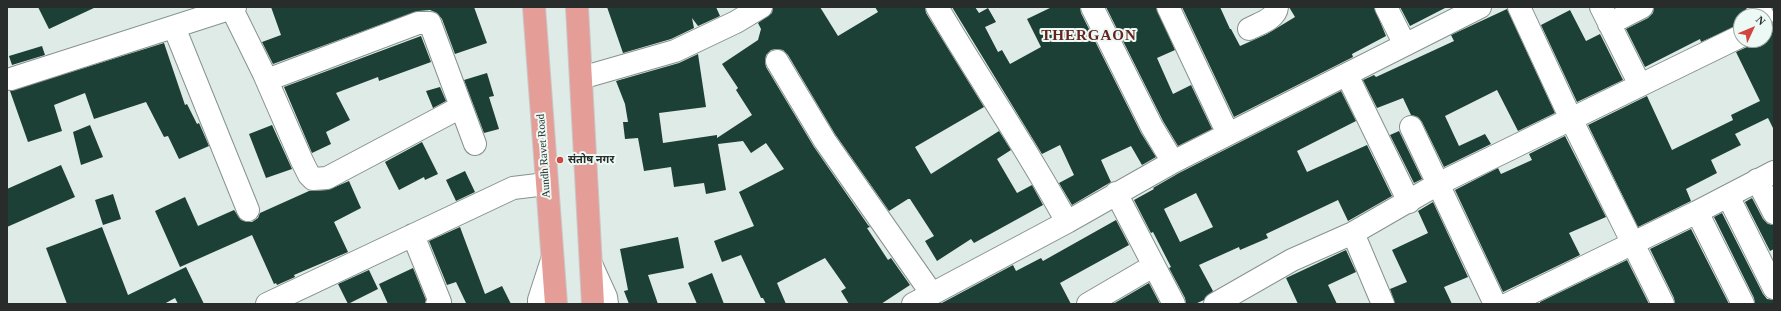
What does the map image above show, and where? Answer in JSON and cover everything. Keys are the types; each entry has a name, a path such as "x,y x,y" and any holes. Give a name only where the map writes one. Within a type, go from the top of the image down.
{"main road":[{"name":"Aundh Ravet Road","path":"534,7 556,304"},
{"path":"577,7 593,304"}],"street":[{"path":"11,79 233,7 302,161 309,175 314,179 327,178 461,107"},
{"path":"581,78 675,51 736,22 761,7"},
{"path":"937,7 968,61 1040,172 1067,222"},
{"path":"1092,7 1152,127 1173,162"},
{"path":"1168,7 1228,134"},
{"path":"1249,29 1272,17 1277,11 1277,7"},
{"path":"1386,7 1405,45"},
{"path":"913,304 1067,222 1173,162 1480,7"},
{"path":"1519,7 1571,119 1663,304"},
{"path":"1640,85 1605,16 1642,7"},
{"path":"267,80 418,23 430,23 476,144"},
{"path":"174,27 248,210"},
{"path":"1215,304 1292,260 1353,233 1438,184 1733,40"},
{"path":"777,61 825,141 932,294"},
{"path":"1347,75 1409,202"},
{"path":"1411,127 1495,304"},
{"path":"1508,304 1537,298 1632,242 1697,212 1765,176 1774,213"},
{"path":"267,304 512,188 546,184"},
{"path":"1116,193 1174,304"},
{"path":"1728,196 1774,288"},
{"path":"1697,212 1743,304"},
{"path":"1353,233 1383,304"},
{"path":"413,235 440,302 437,304"},
{"path":"539,304 552,260"},
{"path":"590,261 606,297 607,304"},
{"path":"1088,304 1153,266"}],"building":[{"path":"38,7 96,7 49,29"},
{"path":"271,7 474,7 487,43 455,54 442,19 437,13 430,10 418,11 273,64 262,42 281,35"},
{"path":"607,7 716,7 720,16 698,26 692,18 694,28 671,39 623,53"},
{"path":"773,7 820,7 838,36 878,12 875,7 925,7 926,13 984,107 915,147 931,174 999,131 1011,150 997,159 1017,193 1032,185 1043,205 974,243 971,239 937,261 925,241 934,236 910,199 889,211 835,134 788,55 783,50 771,50 766,55 766,67 814,147 870,227 867,228 888,260 891,258 910,285 881,304 849,304 841,291 846,288 825,258 777,283 786,304 766,304 763,298 761,298 741,255 722,262 714,241 754,226 739,192 784,169 766,143 751,153 743,141 718,144 726,190 706,194 704,183 674,187 671,167 644,171 638,138 625,139 623,122 628,122 625,104 616,81 679,63 698,54 706,107 659,113 663,143 717,135 717,138 752,115 736,90 738,88 722,64 758,40 761,29 758,23 772,13"},
{"path":"952,7 975,7 979,13 988,8 996,22 985,27 998,52 1002,50 1010,64 1041,47 1027,19 1052,7 1080,7 1081,13 1141,133 1156,157 1142,165 1131,146 1101,160 1111,182 1072,205 1059,183 1074,175 1060,145 1042,154"},
{"path":"1106,7 1156,7 1175,50 1157,58 1173,94 1191,85 1212,129 1178,146 1163,121"},
{"path":"1182,7 1220,7 1240,46 1267,34 1295,17 1289,7 1374,7 1386,36 1352,54 1353,57 1234,117"},
{"path":"1400,7 1447,7 1410,26"},
{"path":"1654,7 1746,8 1733,8 1733,28 1701,42 1700,39 1645,67 1626,29 1648,18 1653,13"},
{"path":"1507,9 1555,113 1518,131 1497,90 1445,116 1459,146 1485,134 1491,144 1444,167 1422,122 1418,117 1411,115 1403,98 1377,108 1363,80 1374,75 1376,77 1454,41 1451,35"},
{"path":"1570,10 1586,41 1600,34 1623,80 1577,102 1541,25"},
{"path":"1774,22 1774,130 1768,118 1735,134 1741,145 1711,160 1717,173 1686,189 1691,201 1638,227 1588,125 1647,96 1672,150 1733,120 1731,115 1760,101 1736,52 1745,48 1773,48"},
{"path":"421,36 431,62 379,81 378,77 336,93 350,120 326,132 331,144 312,153 284,87"},
{"path":"164,43 185,105 187,104 197,124 199,123 209,146 179,159 168,136 164,137 146,102 94,119 85,93 54,105 62,131 28,142 10,91"},
{"path":"42,46 45,55 12,65 9,56"},
{"path":"487,73 494,96 489,97 499,129 484,133 464,80"},
{"path":"440,87 446,101 433,108 426,91"},
{"path":"1341,91 1356,121 1297,151 1307,172 1367,145 1392,196 1348,221 1338,200 1266,234 1268,238 1240,250 1239,247 1199,265 1213,291 1204,300 1195,304 1186,304 1185,298 1169,268 1171,267 1134,200 1179,173","holes":["1196,193 1213,227 1180,242 1164,209"]},
{"path":"90,125 103,157 81,165 73,132"},
{"path":"272,125 292,169 266,178 249,134"},
{"path":"1399,131 1422,179 1414,183 1390,135"},
{"path":"1565,136 1606,217 1569,233 1580,255 1503,292 1455,190 1498,168 1501,174 1532,160 1529,154"},
{"path":"422,142 438,174 425,180 424,177 399,190 385,162"},
{"path":"61,165 75,197 7,227 7,189"},
{"path":"465,171 475,192 456,201 446,180"},
{"path":"349,181 361,208 334,222 348,252 294,275 295,277 277,285 276,283 274,284 252,235 180,267 155,211 185,197 198,226 234,210 241,220 252,222 258,218 260,213 309,191 328,190"},
{"path":"113,194 121,219 103,225 95,200"},
{"path":"1752,198 1763,219 1768,224 1774,225 1774,249 1770,251 1745,202"},
{"path":"1433,202 1468,277 1444,287 1452,304 1395,304 1390,289 1407,282 1392,250 1428,233 1418,211"},
{"path":"1722,213 1763,294 1767,299 1774,300 1774,304 1755,304 1754,298 1714,217"},
{"path":"1116,220 1129,245 1060,283 1071,304 940,304 1013,265 1016,271 1041,258 1043,261"},
{"path":"102,227 128,295 186,267 204,304 178,304 175,298 164,304 67,304 46,248"},
{"path":"460,227 485,294 502,286 511,304 464,304 466,303 456,282 447,285 429,241"},
{"path":"1691,229 1729,304 1675,304 1674,298 1650,249"},
{"path":"678,237 684,268 648,275 658,304 629,304 624,291 628,290 620,249"},
{"path":"1346,250 1356,272 1328,285 1337,304 1298,304 1286,278"},
{"path":"1627,260 1649,304 1540,304 1540,302"},
{"path":"413,268 426,300 425,304 388,304 379,284"},
{"path":"369,270 378,289 348,304 338,284"},
{"path":"712,273 724,304 697,304 688,283"},
{"path":"1149,283 1160,304 1113,304"}],"place":[{"name":"संतोष नगर","path":"560,160"}],"district":[{"name":"THERGAON","path":"1089,36"}]}
